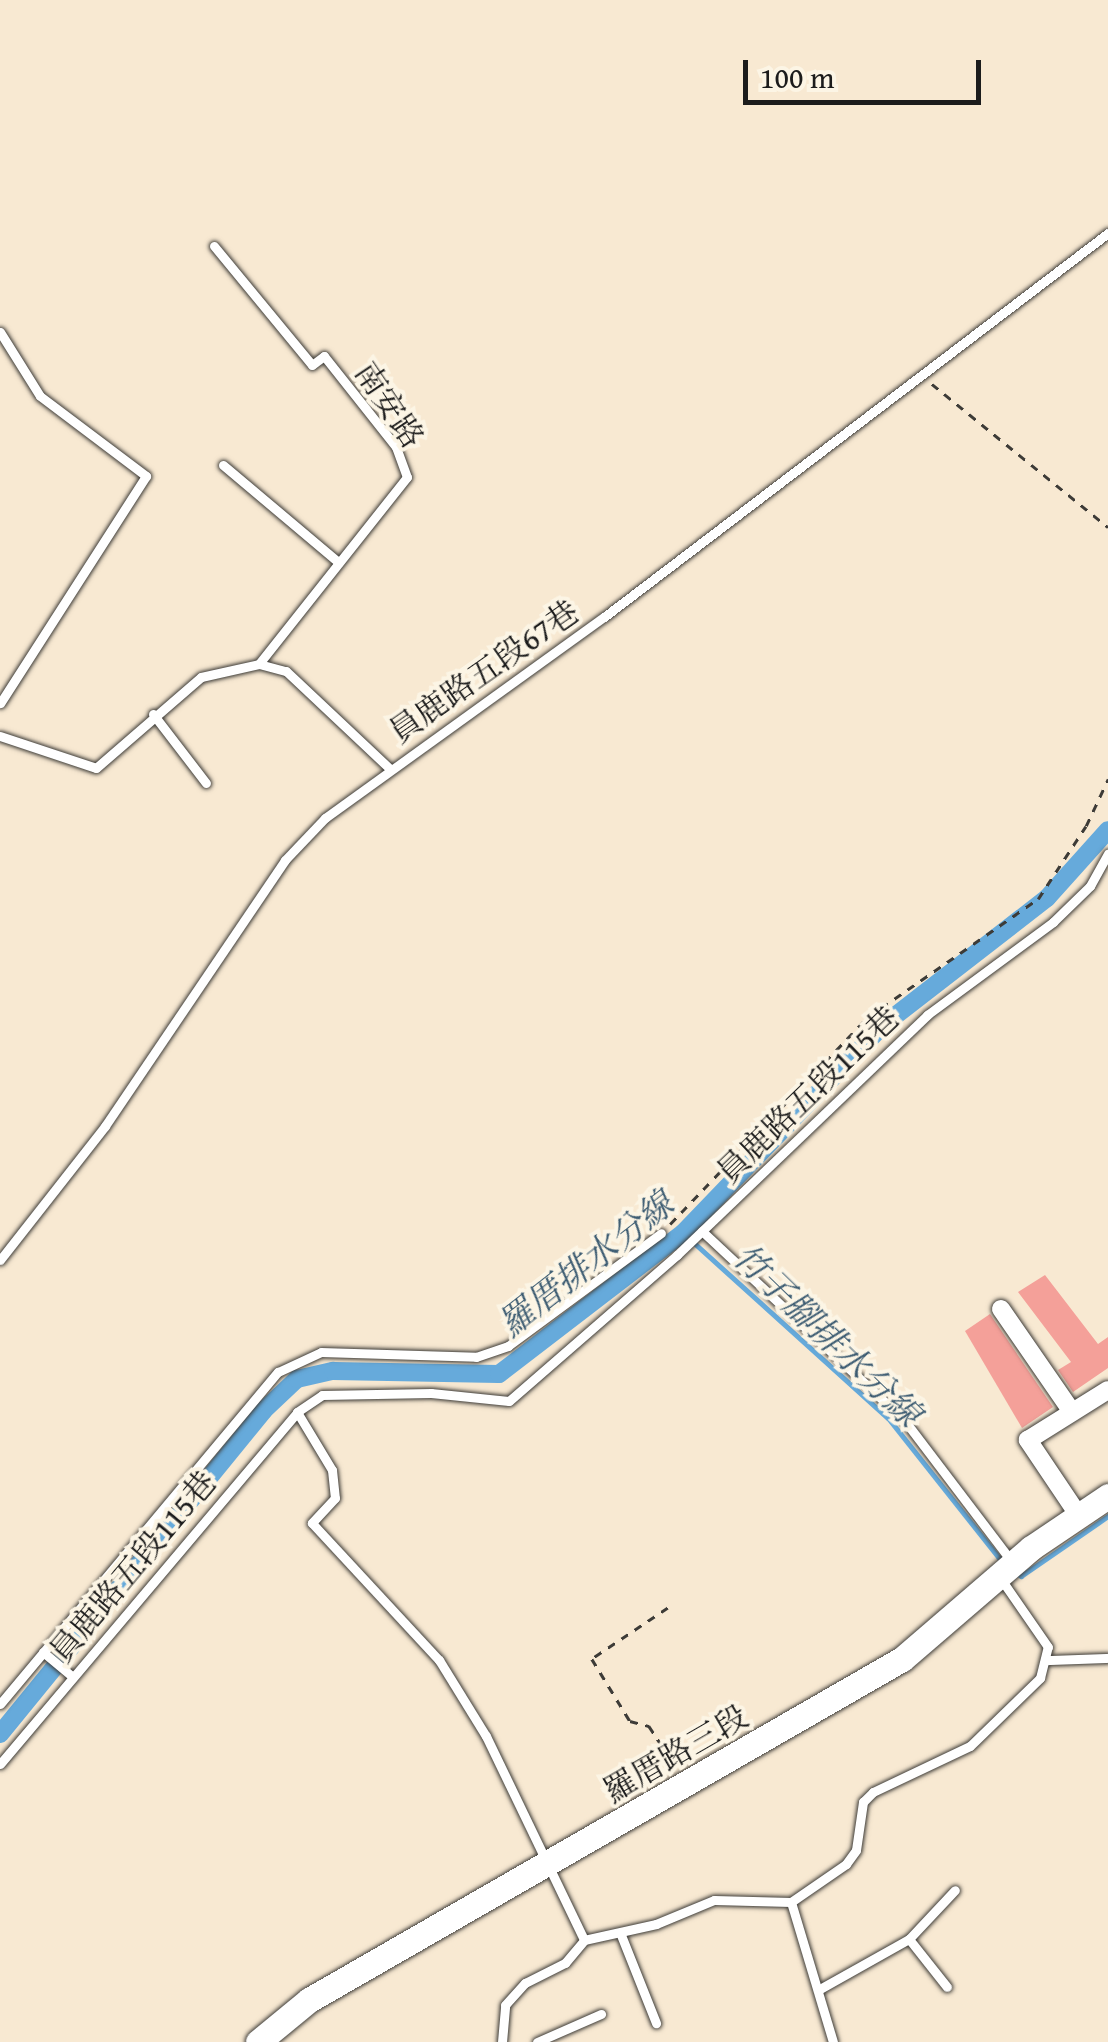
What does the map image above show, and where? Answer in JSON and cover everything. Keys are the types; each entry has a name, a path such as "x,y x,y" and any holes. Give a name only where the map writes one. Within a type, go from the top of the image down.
{"street":[{"path":"1001,1309 1072,1412"},
{"path":"1079,1516 1028,1440 1108,1390"},
{"name":"羅厝路三段","path":"258,2042 309,2000 689,1786 902,1659 1008,1570 1108,1496"}],"lane":[{"name":"員鹿路五段67巷","path":"0,1260 105,1126 286,860 325,818 923,376 1108,232"},
{"name":"南安路","path":"214,246 312,366 324,356 396,448 406,477 260,664"},
{"path":"0,332 40,396 146,476 0,703"},
{"path":"224,465 337,561"},
{"path":"0,736 96,768 108,764 154,714 201,677 260,664 286,672 390,769"},
{"path":"154,714 206,783"},
{"name":"員鹿路五段115巷","path":"0,1764 297,1412 322,1395 431,1393 509,1401 702,1232 927,1015 1054,922 1090,886 1108,854"},
{"path":"502,2042 506,2004 525,1983 565,1963 584,1940 620,1934 714,1900 791,1902 856,1850 858,1817 872,1792 970,1746 1040,1678 1048,1660 1048,1647 1008,1570 905,1421 702,1232"},
{"name":"員鹿路五段115巷","path":"0,1704 278,1372 321,1352 476,1357 508,1346 661,1233"},
{"path":"297,1412 332,1470 335,1498 312,1523 439,1660 486,1736 584,1940"},
{"path":"42,1652 72,1676"},
{"path":"1048,1660 1108,1658"},
{"path":"818,1990 909,1939 955,1890"},
{"path":"791,1902 833,2042"},
{"path":"620,1934 656,2023"},
{"path":"909,1939 946,1987"},
{"path":"537,2042 601,2014"}],"path":[{"path":"923,376 1108,527"},
{"path":"661,1233 868,1017 1038,899 1086,826 1108,778"},
{"path":"668,1608 592,1660 630,1721 650,1726 689,1786"}],"building":[{"path":"1045,1275 1098,1344 1108,1337 1108,1368 1073,1392 1058,1370 1071,1362 1018,1292"},
{"path":"990,1314 1053,1407 1022,1428 965,1331"}],"waterway":[{"name":"羅厝排水分線","path":"0,1734 263,1411 297,1379 333,1371 499,1374 683,1233 882,1026 1047,898 1108,830"},
{"name":"竹子腳排水分線","path":"683,1233 888,1418 1003,1563"},
{"name":"竹子腳排水分線","path":"1016,1573 1021,1576 1108,1516"}]}
